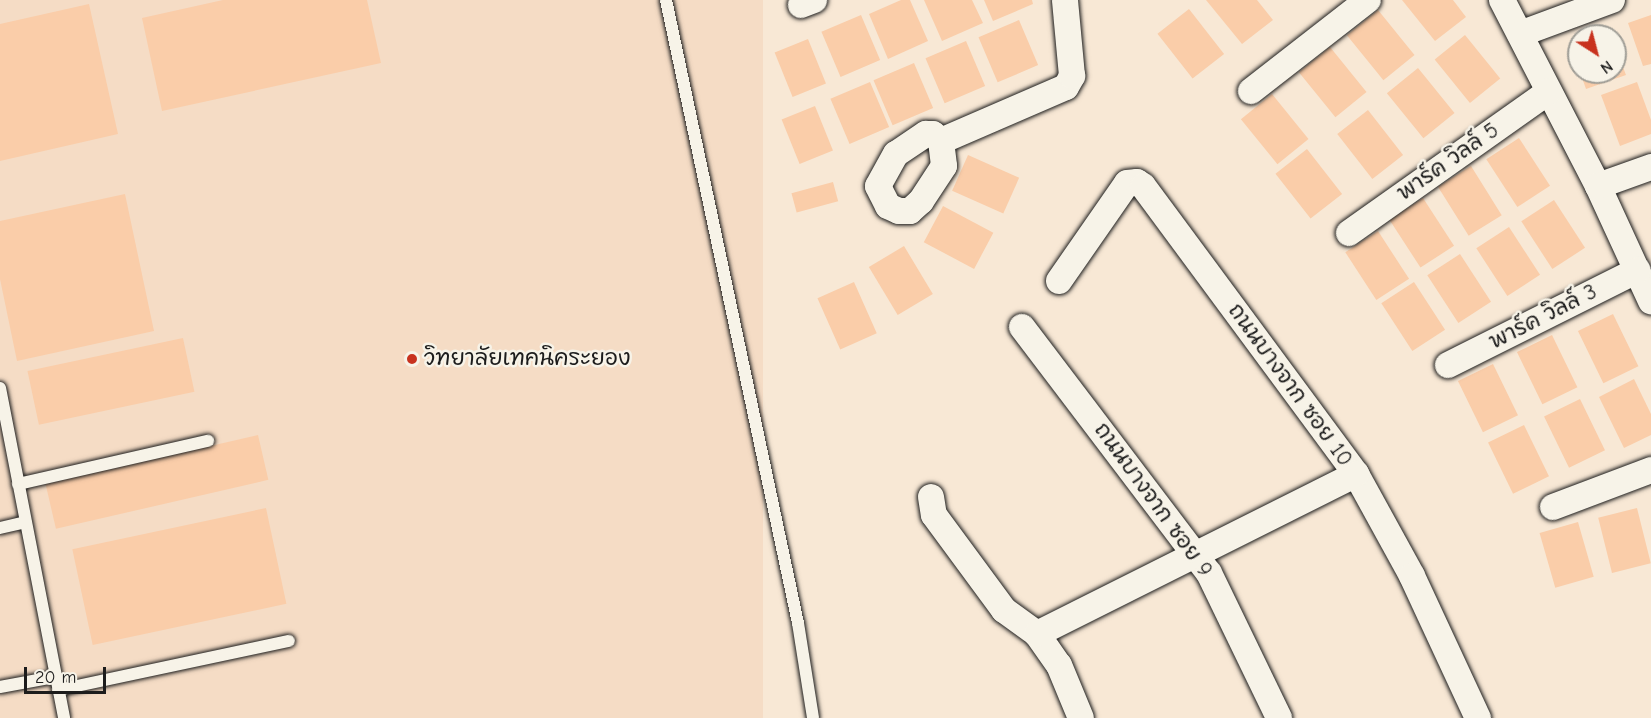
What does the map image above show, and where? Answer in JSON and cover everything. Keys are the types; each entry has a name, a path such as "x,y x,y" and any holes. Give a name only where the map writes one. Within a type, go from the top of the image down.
{"street":[{"path":"941,141 1066,87 1072,76 1065,0"},
{"path":"1251,91 1368,0"},
{"path":"1502,0 1598,186 1651,301"},
{"path":"1520,34 1612,0"},
{"name":"พาร์ค วิลล์ 5","path":"1348,233 1548,92"},
{"path":"1598,186 1651,167"},
{"name":"ถนนบางจาก ซอย 10","path":"1059,280 1127,183 1137,182 1356,474 1412,576 1478,718"},
{"name":"พาร์ค วิลล์ 3","path":"1448,364 1638,270"},
{"name":"ถนนบางจาก ซอย 9","path":"1022,327 1198,555 1279,718"},
{"path":"1553,507 1651,470"},
{"path":"1037,634 1356,474"},
{"path":"931,497 934,514 1004,610 1037,634 1059,665 1081,718"}],"lane":[{"path":"666,0 798,624 813,718"},
{"path":"0,388 54,676 64,718"},
{"path":"18,484 208,441"},
{"path":"0,528 25,522"},
{"path":"57,690 290,641"},
{"path":"0,687 54,676"}],"shaded area":[{"name":"วิทยาลัยเทคนิคระยอง","path":"0,0 763,0 763,718 0,718"}],"building":[{"path":"223,0 367,0 381,63 162,111 142,18"},
{"path":"901,0 910,0 928,41 888,59 869,14"},
{"path":"924,0 972,0 983,23 942,41"},
{"path":"984,0 1032,0 1033,4 993,21"},
{"path":"1206,0 1257,0 1273,20 1242,44"},
{"path":"1402,0 1453,0 1466,17 1435,41"},
{"path":"89,4 118,134 0,161 0,24"},
{"path":"1189,9 1224,54 1193,79 1157,34"},
{"path":"1378,10 1415,55 1383,80 1347,35"},
{"path":"861,15 880,60 841,77 821,32"},
{"path":"1651,15 1651,64 1643,66 1628,23"},
{"path":"1019,20 1038,65 998,82 978,37"},
{"path":"1465,35 1500,79 1470,103 1435,60"},
{"path":"808,39 826,84 793,97 775,52"},
{"path":"966,41 985,86 945,103 925,58"},
{"path":"1330,47 1367,92 1335,117 1299,72"},
{"path":"914,63 933,108 893,125 873,80"},
{"path":"1418,68 1455,113 1423,138 1387,93"},
{"path":"870,82 889,127 850,144 830,99"},
{"path":"1637,82 1651,120 1651,134 1620,146 1601,95"},
{"path":"1584,84 1600,84 1586,89"},
{"path":"1272,94 1309,139 1277,164 1241,119"},
{"path":"815,106 833,151 800,164 782,119"},
{"path":"1368,110 1403,155 1372,179 1337,134"},
{"path":"1519,138 1550,186 1517,207 1486,159"},
{"path":"1307,149 1342,194 1311,219 1275,174"},
{"path":"968,155 1019,178 1003,213 952,191"},
{"path":"1471,166 1502,215 1469,236 1438,187"},
{"path":"833,182 838,201 797,212 791,193"},
{"path":"125,194 154,331 17,361 0,279 0,221"},
{"path":"1423,198 1454,246 1420,268 1389,220"},
{"path":"1554,200 1585,248 1552,269 1521,221"},
{"path":"943,206 993,233 974,269 924,242"},
{"path":"1509,227 1540,275 1507,296 1476,248"},
{"path":"1378,231 1409,279 1376,300 1345,252"},
{"path":"904,246 933,294 898,315 869,267"},
{"path":"1460,254 1491,302 1458,323 1427,275"},
{"path":"854,282 877,333 840,349 817,298"},
{"path":"1414,282 1445,330 1412,351 1381,303"},
{"path":"1613,314 1638,366 1603,383 1578,331"},
{"path":"1552,335 1577,387 1542,404 1517,352"},
{"path":"183,338 194,392 39,425 27,371"},
{"path":"1493,364 1518,415 1483,432 1458,381"},
{"path":"1634,379 1651,414 1651,435 1624,448 1599,397"},
{"path":"1580,399 1605,450 1569,468 1544,417"},
{"path":"1524,425 1549,476 1513,494 1488,443"},
{"path":"258,435 268,480 56,529 46,484"},
{"path":"266,508 286,604 93,645 72,549"},
{"path":"1637,508 1651,563 1612,573 1598,518"},
{"path":"1578,522 1594,577 1555,588 1540,533"}],"place":[{"name":"วิทยาลัยเทคนิคระยอง","path":"412,359"}]}
